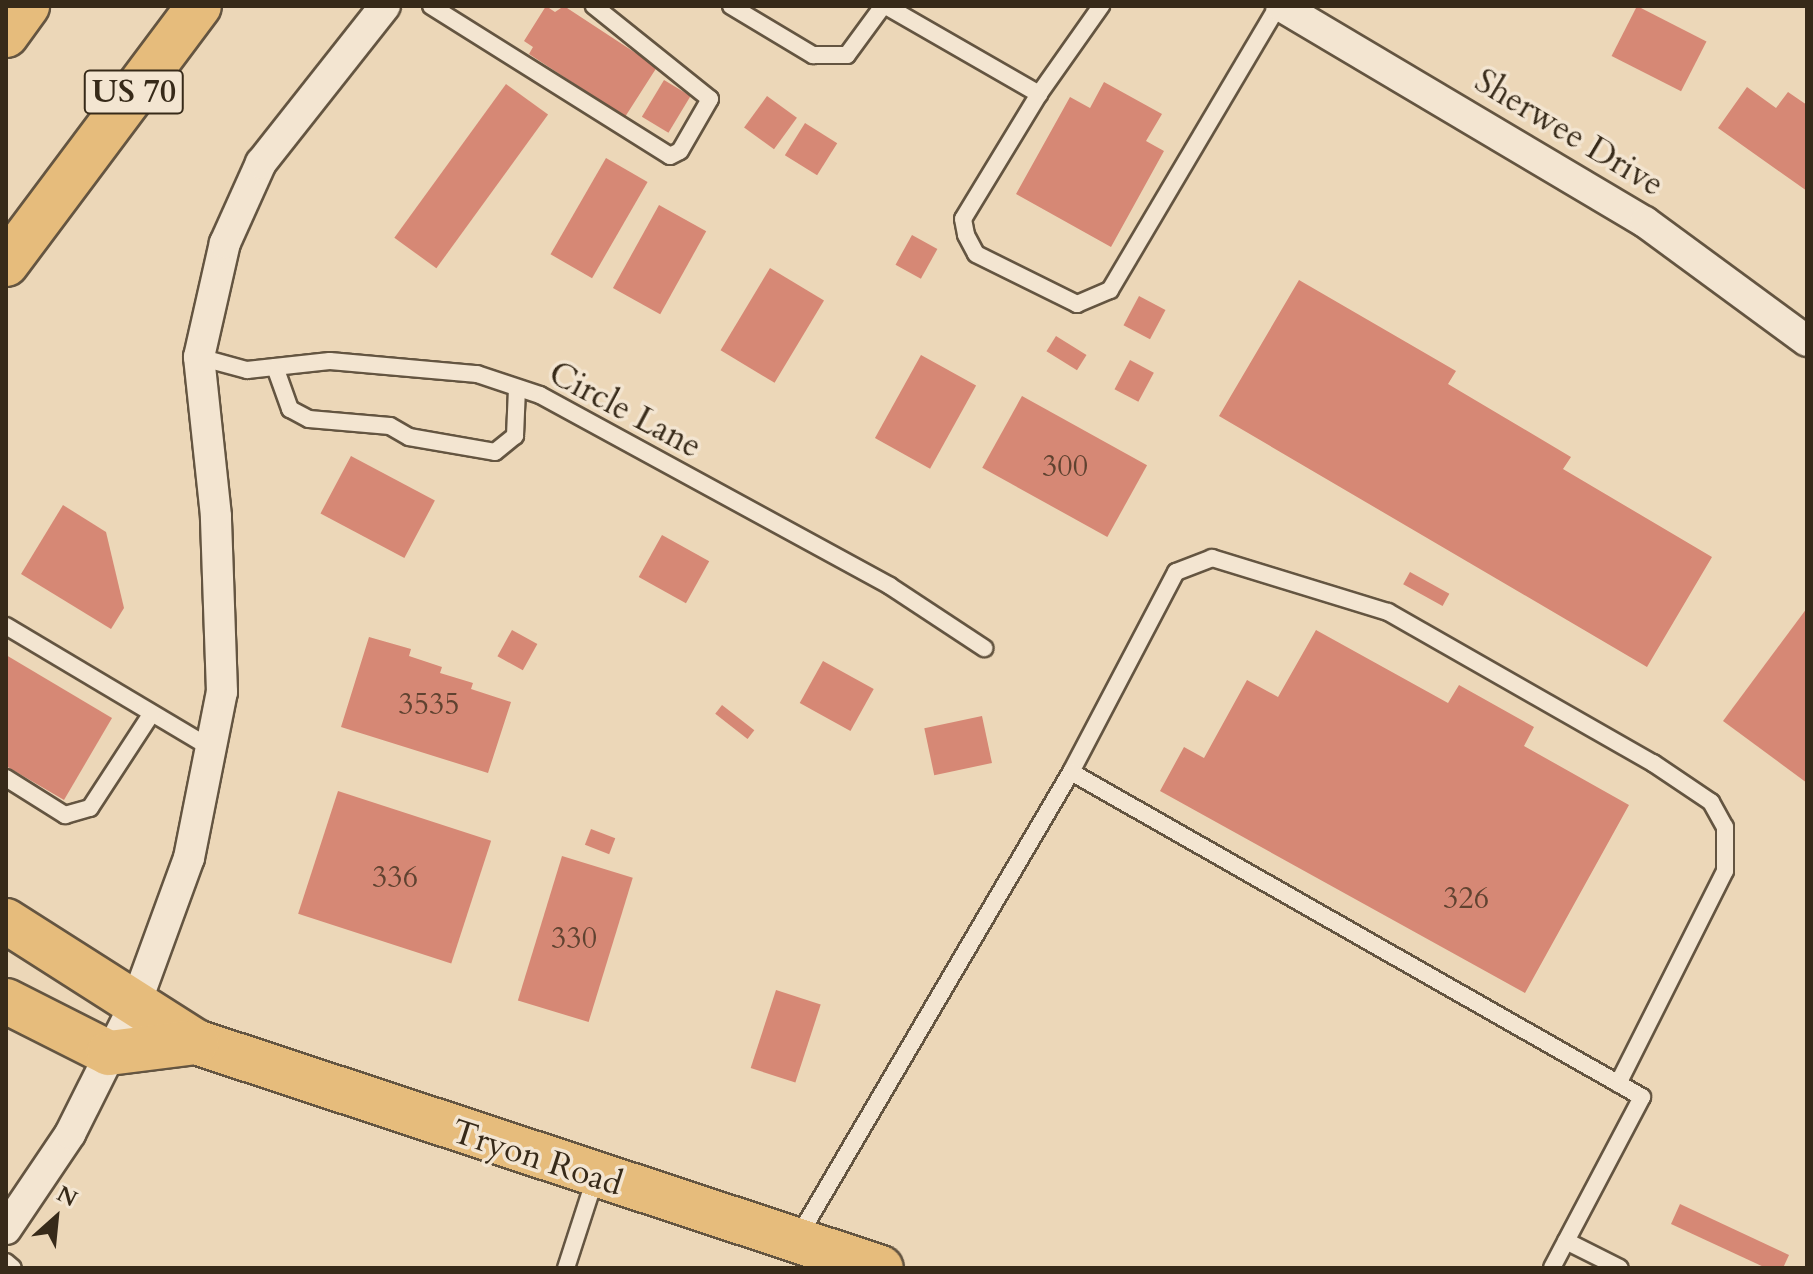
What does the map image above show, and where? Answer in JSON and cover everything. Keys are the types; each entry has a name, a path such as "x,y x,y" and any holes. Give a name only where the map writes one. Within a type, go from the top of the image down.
{"main road":[{"path":"6,35 27,6"},
{"name":"US 70","path":"6,264 199,6"},
{"name":"Tryon Road","path":"6,921 137,1000 196,1042 595,1179 881,1268"},
{"path":"6,1001 109,1053"},
{"name":"Tryon Road","path":"109,1053 196,1042"}],"street":[{"path":"6,1229 70,1134 137,1000 189,858 211,748 221,660 216,516 199,357 225,243 261,163 385,6"},
{"name":"Sherwee Drive","path":"1280,6 1645,222 1807,341"}],"lane":[{"path":"431,6 670,156 680,151 710,99 594,6"},
{"path":"731,6 813,55 847,55 884,6 1039,94"},
{"path":"1101,6 1039,94 963,219 966,235 976,254 1077,304 1110,290 1280,6"},
{"name":"Circle Lane","path":"199,357 247,370 330,361 477,374 517,388 890,586 984,648"},
{"path":"275,367 290,409 309,419 390,426 409,437 495,452 515,436 517,388"},
{"path":"796,1241 1071,772 1176,572 1212,558 1388,612 1627,748 1711,802 1725,827 1725,871 1618,1084"},
{"path":"6,626 211,748"},
{"path":"6,778 65,815 90,808 152,713"},
{"path":"1071,772 1642,1097 1552,1268"},
{"path":"566,1268 595,1179"},
{"path":"1566,1241 1620,1268"},
{"path":"6,1262 13,1268"}],"building":[{"path":"546,6 555,12 564,6 657,67 625,117 529,54 533,47 524,41"},
{"path":"1637,6 1706,41 1681,91 1612,56"},
{"path":"664,80 691,96 668,133 642,117"},
{"path":"1104,82 1162,114 1146,141 1164,151 1111,247 1016,194 1070,97 1090,108"},
{"path":"506,84 548,115 436,268 394,238"},
{"path":"1747,87 1776,108 1788,92 1807,105 1807,191 1718,128"},
{"path":"767,96 797,118 774,149 744,128"},
{"path":"805,123 837,143 817,175 785,155"},
{"path":"606,158 648,182 592,278 550,254"},
{"path":"659,205 706,231 660,314 613,288"},
{"path":"912,235 937,249 921,279 896,265"},
{"path":"770,268 824,300 775,383 721,350"},
{"path":"1299,280 1456,371 1448,384 1571,457 1563,469 1712,557 1647,667 1219,416"},
{"path":"1139,296 1165,310 1150,339 1124,325"},
{"path":"1056,336 1087,355 1077,370 1046,351"},
{"path":"921,355 976,386 930,469 875,438"},
{"path":"1130,360 1154,373 1138,402 1115,389"},
{"path":"1022,396 1147,465 1107,537 982,468"},
{"path":"351,456 435,501 404,558 320,513"},
{"path":"63,505 106,532 124,608 111,629 21,574"},
{"path":"662,535 709,561 686,603 639,577"},
{"path":"1410,572 1449,594 1443,606 1403,584"},
{"path":"1807,608 1807,783 1723,721"},
{"path":"512,630 537,644 523,670 497,656"},
{"path":"1316,630 1448,703 1459,685 1534,727 1524,746 1629,805 1525,993 1160,791 1184,747 1204,758 1247,680 1278,697"},
{"path":"369,637 411,649 409,656 442,667 440,673 473,683 471,689 511,702 488,773 341,727"},
{"path":"6,655 112,718 64,800 6,766"},
{"path":"823,661 874,689 850,731 800,703"},
{"path":"722,705 754,730 748,739 715,714"},
{"path":"982,716 992,763 934,775 924,728"},
{"path":"338,791 491,841 451,963 298,914"},
{"path":"591,829 615,838 609,854 585,845"},
{"path":"562,856 633,878 589,1022 518,1000"},
{"path":"776,990 821,1005 795,1083 751,1068"},
{"path":"1680,1204 1789,1255 1783,1268 1766,1268 1671,1224"}]}
